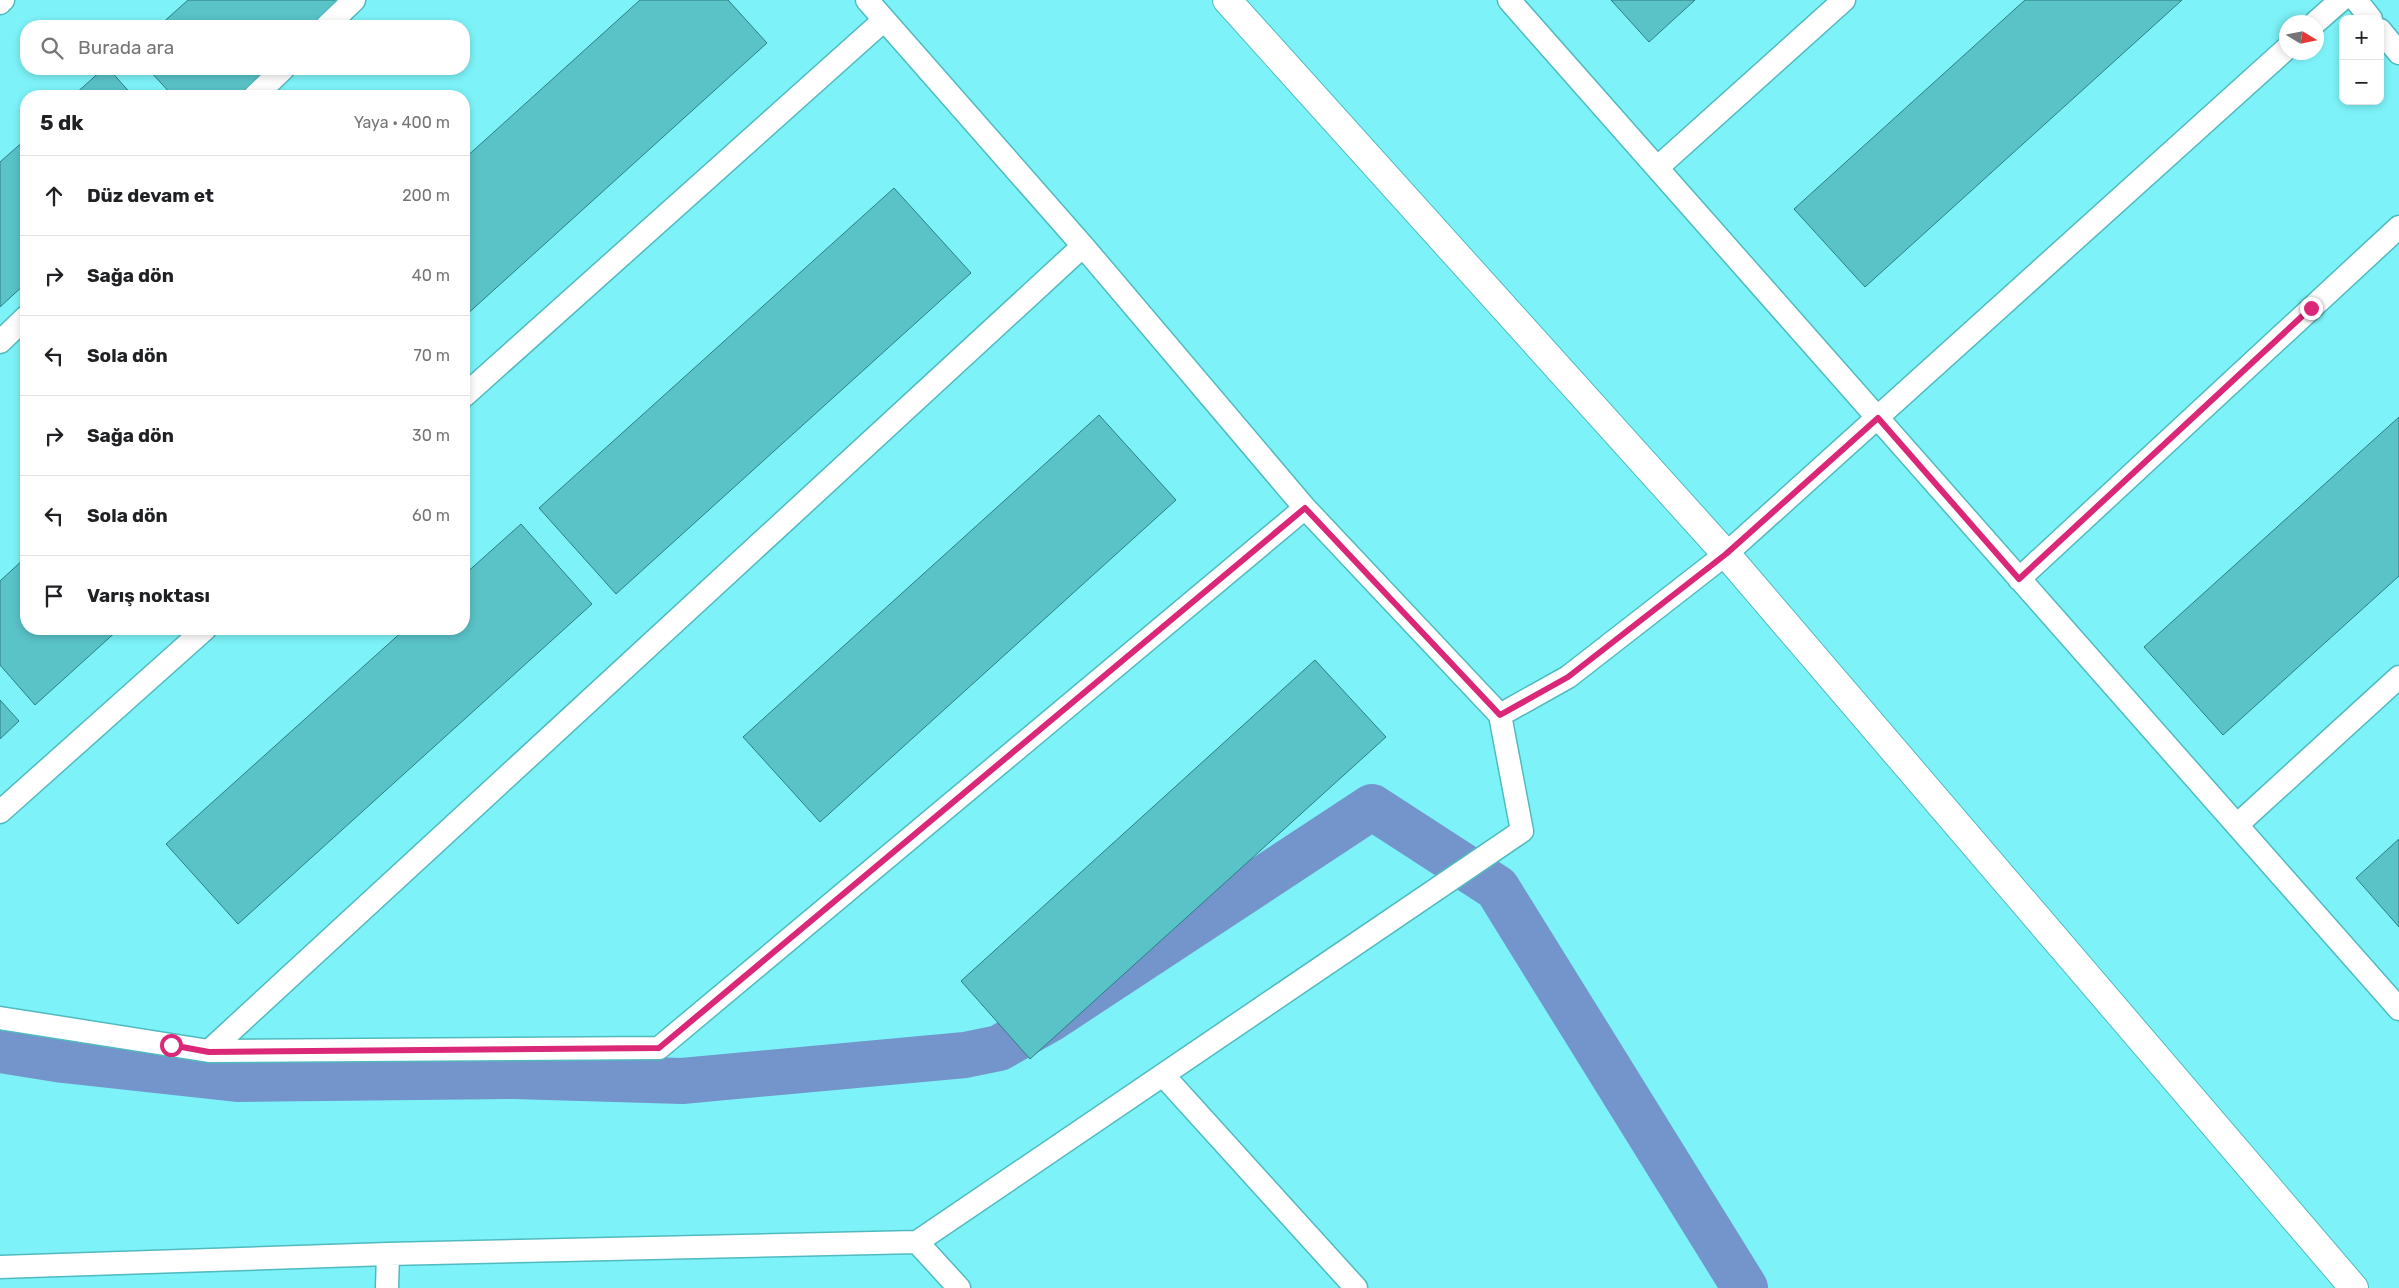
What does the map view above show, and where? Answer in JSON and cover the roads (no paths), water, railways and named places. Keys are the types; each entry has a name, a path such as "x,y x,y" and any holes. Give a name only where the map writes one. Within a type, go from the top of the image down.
{"street":[{"path":"1227,0 1726,554 2354,1288"}],"lane":[{"path":"0,3 3,0"},
{"path":"333,20 354,0"},
{"path":"0,1267 388,1254 917,1242 1522,832 1500,715 1305,508 1083,246 868,0"},
{"path":"1509,0 2399,1009"},
{"path":"1657,168 1844,0"},
{"path":"2324,15 2341,0"},
{"path":"2356,0 2368,15"},
{"path":"470,391 884,20"},
{"path":"2384,35 2399,52"},
{"path":"1500,715 1568,677 1726,554 2279,55"},
{"path":"260,90 277,75"},
{"path":"2019,579 2399,226"},
{"path":"209,1052 1083,246"},
{"path":"0,342 20,323"},
{"path":"0,1018 209,1052 659,1048 1305,508"},
{"path":"0,812 197,635"},
{"path":"2237,825 2399,677"},
{"path":"1164,1075 1356,1288"},
{"path":"917,1242 959,1288"},
{"path":"387,1288 388,1254"}],"waterway":[{"path":"0,1050 63,1060 237,1079 513,1076 682,1081 965,1055 999,1048 1050,1019 1372,807 1497,888 1745,1288"}]}
